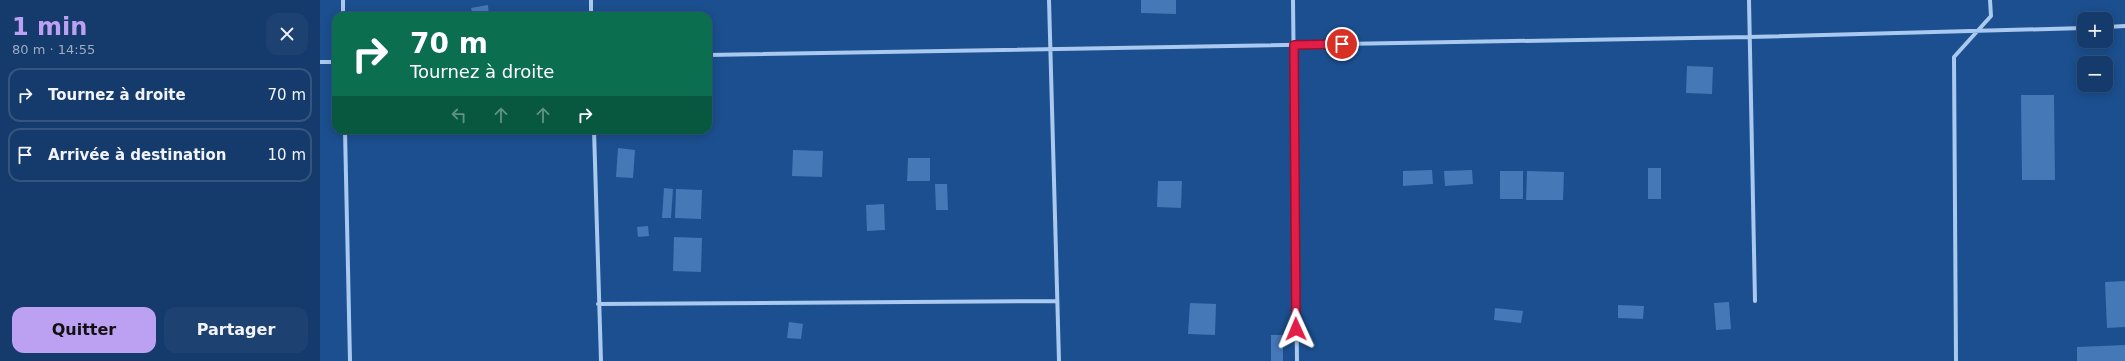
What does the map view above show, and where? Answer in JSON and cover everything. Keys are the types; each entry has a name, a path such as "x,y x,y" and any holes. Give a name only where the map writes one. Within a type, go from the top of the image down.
{"street":[{"path":"343,0 343,12"},
{"path":"591,0 591,12"},
{"path":"1049,0 1059,361"},
{"path":"1293,0 1297,361"},
{"path":"1749,0 1755,301"},
{"path":"1956,361 1954,56 1990,16 1990,0"},
{"path":"2113,27 2125,26"},
{"path":"712,55 1749,37 2077,28"},
{"path":"320,62 332,62"},
{"path":"345,134 350,361"},
{"path":"594,134 598,304 601,361"},
{"path":"598,304 1057,301"}],"building":[{"path":"1141,0 1176,0 1176,14 1141,13"},
{"path":"488,5 489,12 472,12 471,8"},
{"path":"1687,66 1713,67 1712,94 1686,93"},
{"path":"2021,95 2054,95 2055,180 2022,180"},
{"path":"618,148 635,150 633,178 616,177"},
{"path":"793,150 823,151 822,177 792,176"},
{"path":"908,158 930,158 930,181 907,181"},
{"path":"1648,168 1661,168 1661,199 1648,199"},
{"path":"1432,170 1433,184 1403,186 1403,171"},
{"path":"1472,170 1473,184 1445,186 1444,171"},
{"path":"1500,171 1523,171 1523,199 1500,199"},
{"path":"1527,171 1564,172 1563,200 1526,200"},
{"path":"1158,181 1182,181 1181,208 1157,207"},
{"path":"935,184 947,184 948,210 936,210"},
{"path":"664,188 673,189 671,218 662,218"},
{"path":"676,189 702,190 701,219 675,218"},
{"path":"884,204 885,230 867,231 866,205"},
{"path":"648,226 649,236 638,237 637,227"},
{"path":"674,237 702,238 701,272 673,271"},
{"path":"2125,281 2125,327 2107,328 2105,282"},
{"path":"1729,302 1731,329 1716,330 1714,303"},
{"path":"1190,303 1216,304 1215,335 1188,334"},
{"path":"1618,305 1644,306 1643,319 1618,318"},
{"path":"1495,308 1523,311 1521,323 1494,320"},
{"path":"789,322 803,324 801,339 787,338"},
{"path":"1271,335 1283,335 1283,361 1271,361"},
{"path":"2125,345 2125,361 2077,361 2077,347"}],"route":[{"path":"1296,329 1294,45 1342,44"}]}
